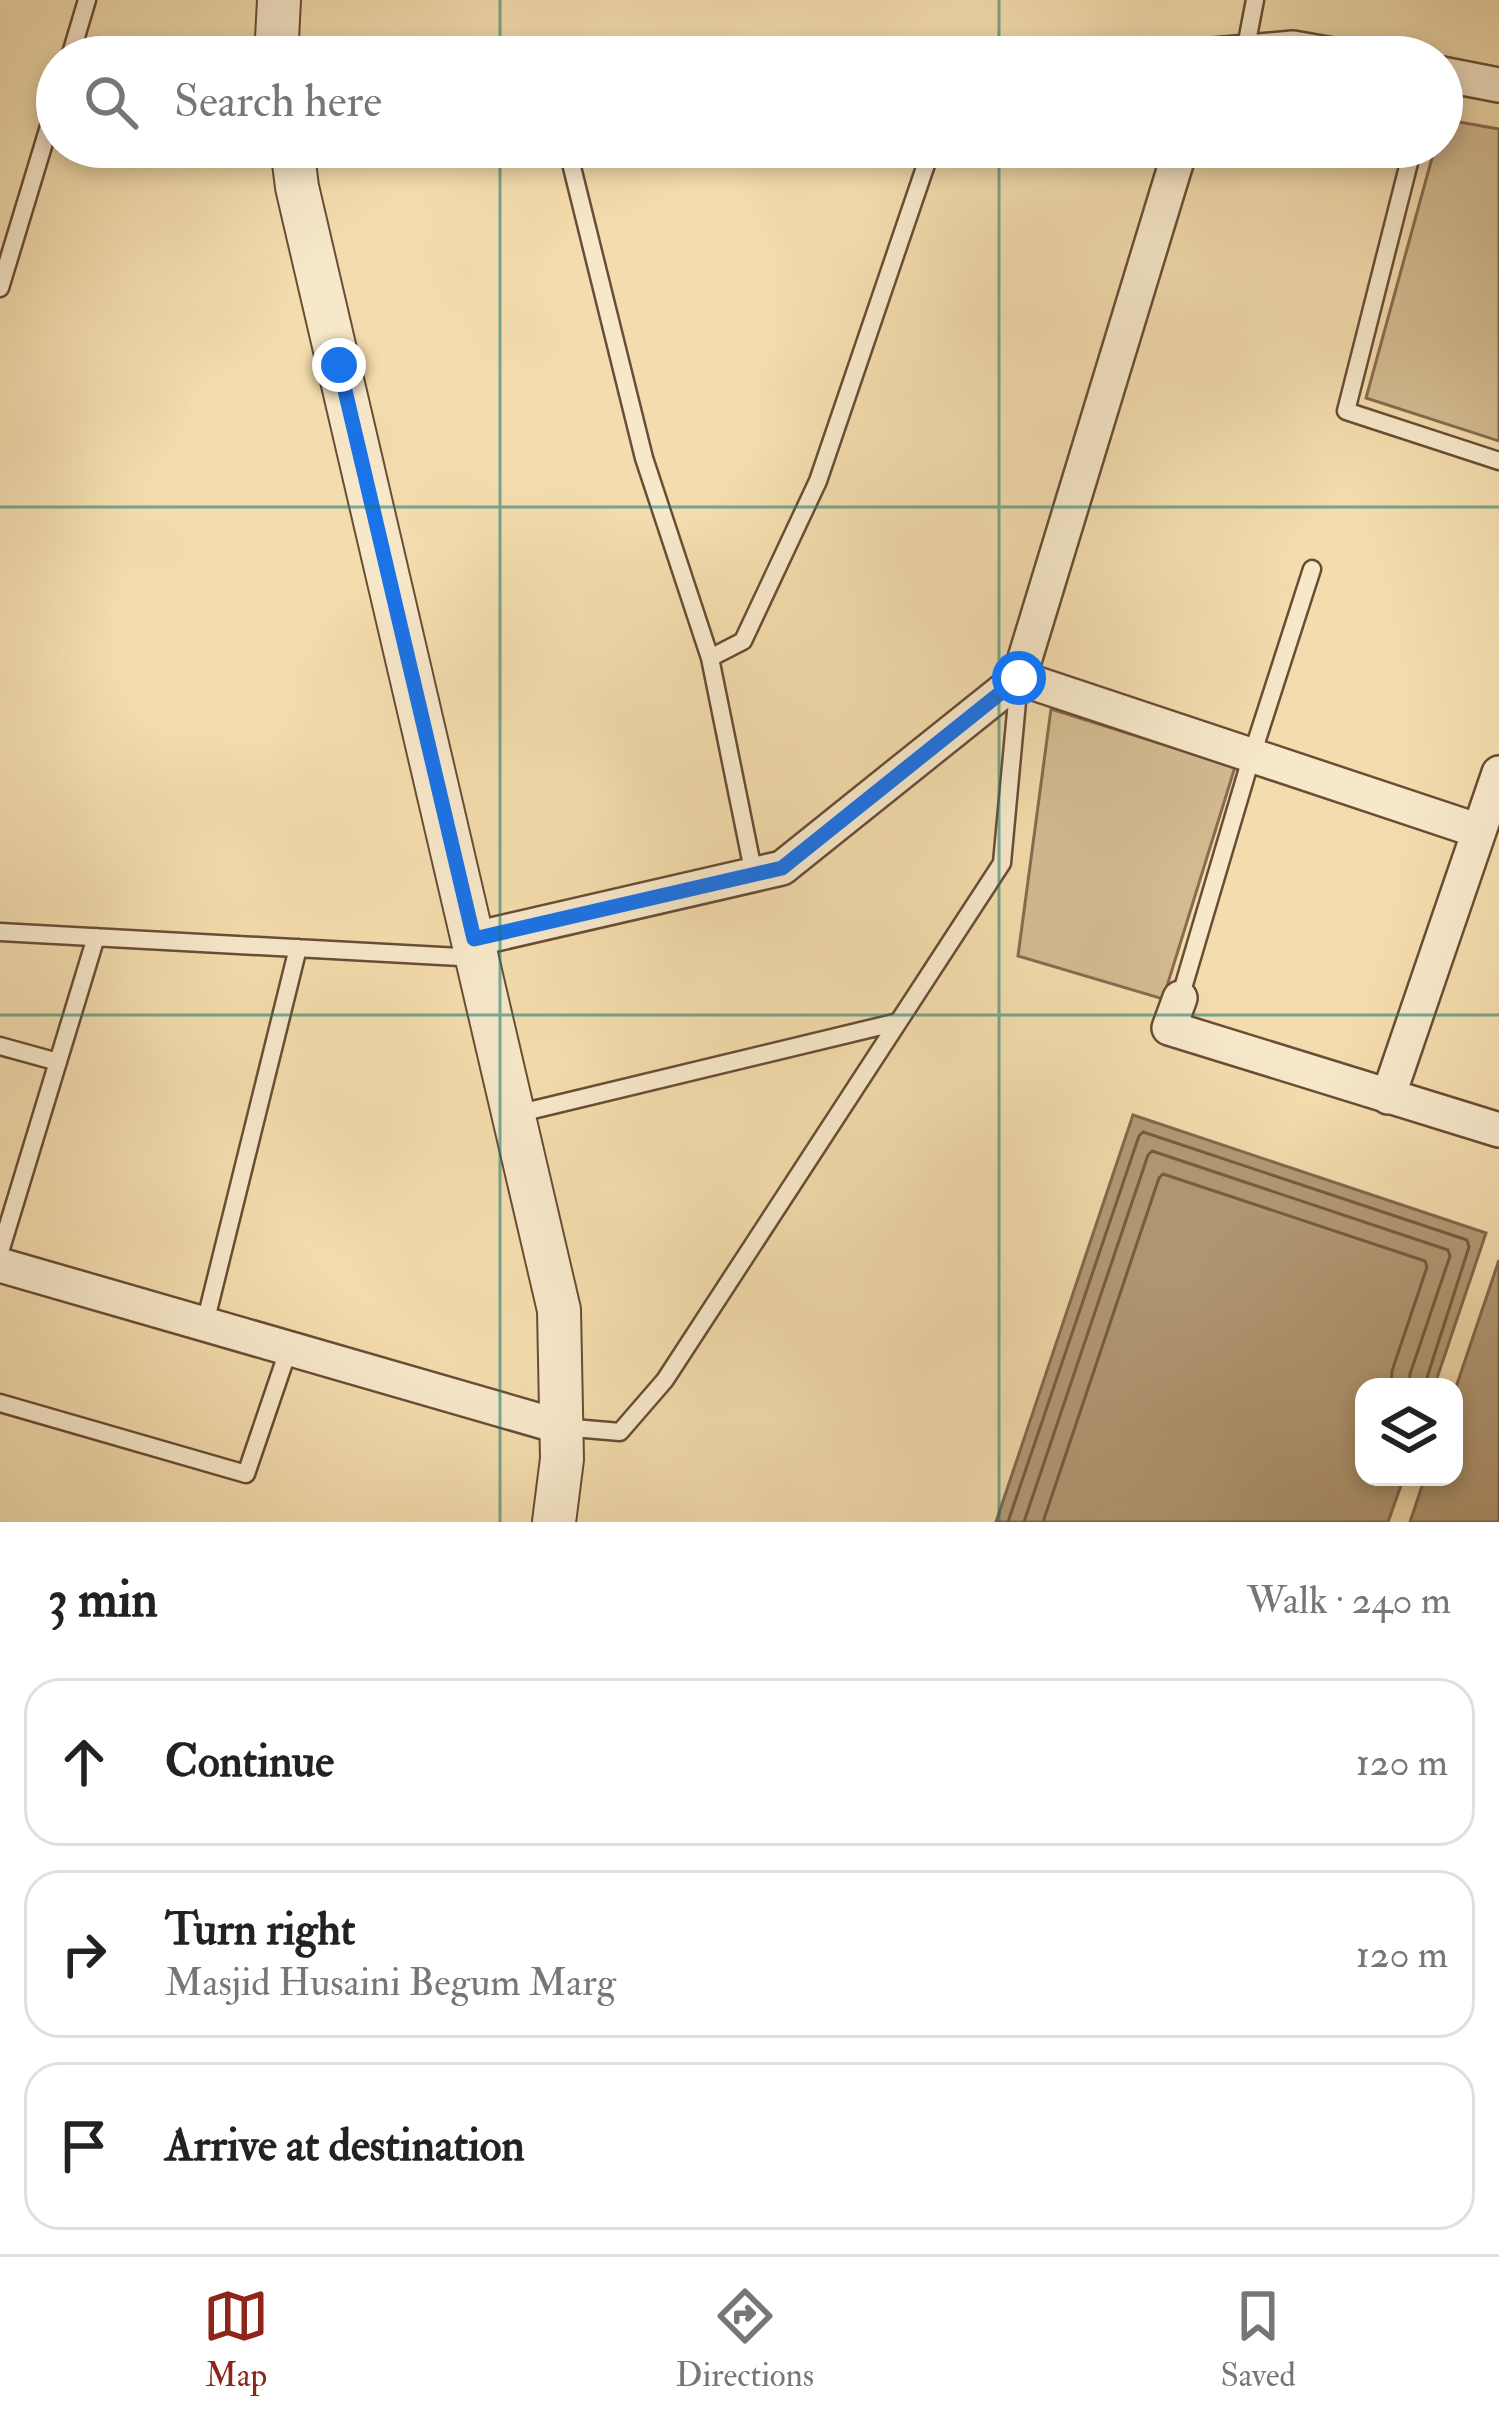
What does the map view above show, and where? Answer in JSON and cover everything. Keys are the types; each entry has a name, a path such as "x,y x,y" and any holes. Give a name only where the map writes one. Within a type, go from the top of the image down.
{"street":[{"path":"277,36 279,0"},
{"path":"1463,78 1499,86"},
{"path":"295,168 559,1310 562,1459 554,1522"},
{"path":"476,948 782,868 1019,678 1174,168"},
{"path":"1019,678 1479,831"},
{"path":"1388,1097 1499,773"},
{"path":"1180,998 1169,1028 1499,1130"},
{"path":"0,1265 561,1427"}],"lane":[{"path":"76,36 87,0"},
{"path":"1248,36 1256,0"},
{"path":"0,288 36,168"},
{"path":"572,168 644,458 710,658 754,874"},
{"path":"710,658 742,641 818,482 925,168"},
{"path":"1408,168 1346,411 1499,461"},
{"path":"1180,998 1312,568"},
{"path":"561,1427 620,1432 664,1380 1002,863 1019,678"},
{"path":"0,932 298,948 476,948"},
{"path":"0,1252 96,937"},
{"path":"205,1323 298,948"},
{"path":"515,1114 898,1022"},
{"path":"0,1046 58,1062"},
{"path":"0,1403 246,1474 289,1348"}],"shaded area":[{"path":"1463,123 1499,129 1499,441 1366,398 1429,168 1463,168"},
{"path":"1051,709 1235,767 1163,999 1018,956"}],"water":[{"path":"1133,1115 1486,1233 1437,1378 1355,1378 1355,1486 1401,1486 1388,1522 996,1522"},
{"path":"1499,1260 1499,1522 1410,1522 1422,1486 1463,1486 1463,1378 1459,1378"}],"route":[{"path":"339,365 474,939 782,868 1019,678"}]}
